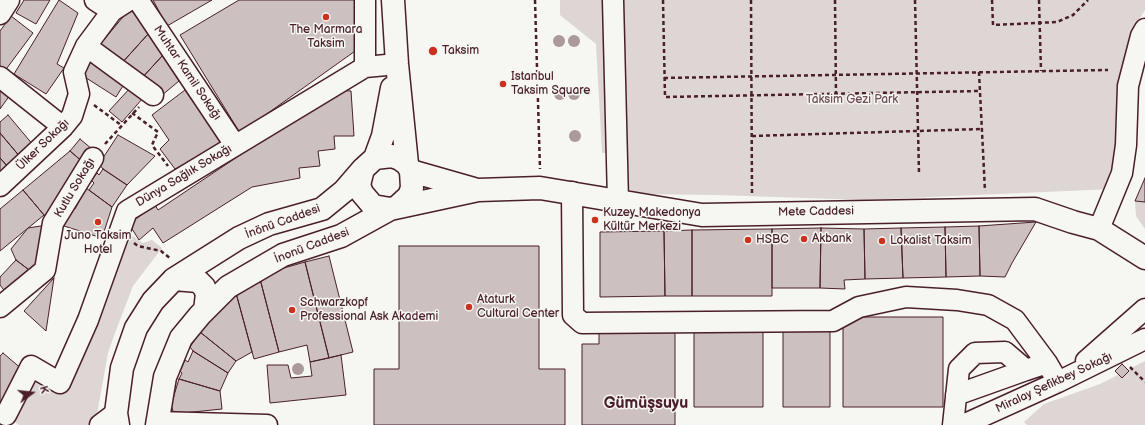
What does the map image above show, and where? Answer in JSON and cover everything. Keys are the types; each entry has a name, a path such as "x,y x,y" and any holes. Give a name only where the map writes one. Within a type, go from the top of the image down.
{"main road":[{"path":"393,0 396,64 412,188 409,196 393,208"},
{"path":"396,64 383,136 359,185 362,193 373,206 393,208 478,190"},
{"path":"369,163 392,156 409,168 478,190"},
{"name":"İnönü Caddesi","path":"111,421 122,368 136,328 152,301 179,276 239,238 269,224 322,209 344,191 369,163"},
{"name":"Mete Caddesi","path":"478,190 540,188 572,192 702,215 1035,209 1073,222 1100,229 1145,258"},
{"name":"İnonü Caddesi","path":"157,424 165,377 182,338 205,310 228,287 283,255 341,236 393,208"},
{"path":"179,276 198,281 204,287 207,294 205,310"}],"street":[{"path":"0,14 9,0"},
{"path":"95,0 112,11"},
{"path":"79,94 74,72 86,46 112,11 129,0"},
{"name":"Muhtar Kamil Sokağı","path":"138,0 236,145"},
{"path":"365,0 365,67"},
{"path":"613,0 618,201"},
{"path":"1100,229 1122,173 1126,145 1128,86 1141,36 1145,29"},
{"path":"86,46 153,95"},
{"name":"Dünya Sağlık Sokağı","path":"8,417 31,366 60,383 88,320 127,211 365,67 396,64"},
{"path":"0,77 64,127"},
{"name":"Ülker Sokağı","path":"0,186 64,127 72,116 79,94"},
{"name":"Kutlu Sokağı","path":"0,307 45,270 54,223 93,158"},
{"path":"572,192 573,315 582,323 833,321 859,306 906,297 957,300 988,305 1015,320 1047,363 1064,379 1145,309"},
{"name":"Miralay Şefikbey Sokağı","path":"963,425 1145,340"},
{"path":"953,425 959,369 975,354 1005,352 1026,370"},
{"path":"956,395 1047,363"},
{"path":"157,424 267,425"}],"path":[{"path":"535,0 540,188"},
{"path":"663,0 665,97 980,91"},
{"path":"751,0 752,214"},
{"path":"835,0 836,94"},
{"path":"915,0 919,173"},
{"path":"992,0 992,25 1040,24 1057,22 1073,15 1088,0"},
{"path":"1039,0 1041,71"},
{"path":"664,78 1108,70"},
{"path":"979,72 984,169"},
{"path":"79,94 122,125"},
{"name":"Kutlu Sokağı","path":"93,158 132,113 153,95"},
{"path":"132,113 158,132 152,145 178,179"},
{"path":"752,136 982,130"},
{"path":"119,232 138,246 161,251 170,258 179,276"}],"green space":[{"name":"Taksim Gezi Park","path":"560,0 1145,0 1145,10 1132,31 1118,103 1112,189 864,200 636,194 624,185 623,151 602,153 596,44 560,15"},
{"path":"1135,201 1145,202 1145,229 1136,216"},
{"path":"124,230 143,243 152,240 162,248 133,286 115,333 108,353 95,425 19,425 6,415 31,366 60,382"},
{"path":"1145,361 1145,425 1027,425 1024,422 1044,404 1100,384"}],"building":[{"path":"24,0 50,0 36,24 16,13"},
{"path":"59,0 78,13 57,64 64,68 46,94 14,74"},
{"path":"153,0 212,0 167,26"},
{"path":"239,0 356,0 358,49 240,133 180,35"},
{"path":"128,11 135,12 149,33 121,64 97,48"},
{"path":"11,16 33,33 4,72 0,69 0,31"},
{"path":"149,33 163,55 141,79 121,64"},
{"path":"163,55 179,81 161,96 141,79"},
{"path":"91,58 126,81 116,97 80,74"},
{"path":"131,87 143,98 122,122 109,111"},
{"path":"0,88 10,95 0,109"},
{"path":"185,90 223,144 175,169 160,149 169,140 152,115"},
{"path":"337,90 351,91 354,136 334,136 335,149 318,151 320,166 299,168 300,178 252,187 163,243 153,228 139,240 129,224 155,205 158,210"},
{"path":"8,115 34,146 21,158 0,133 0,122"},
{"path":"0,133 21,158 9,168 0,158"},
{"path":"118,135 155,156 127,185 103,169 99,164"},
{"path":"80,139 92,149 84,163 70,151"},
{"path":"70,151 84,163 50,218 44,215 23,190"},
{"path":"0,158 9,168 0,176"},
{"path":"103,169 127,185 112,207 89,190 94,183 91,180 97,173 99,175"},
{"path":"1145,178 1145,202 1135,201"},
{"path":"86,188 112,207 102,238 64,226 69,208 75,209"},
{"path":"23,190 44,215 0,251 0,209"},
{"path":"1036,222 1005,277 980,276 979,226"},
{"path":"47,225 41,268 33,273 16,260 11,249 28,228"},
{"path":"979,226 980,276 946,277 945,227"},
{"path":"945,227 946,277 903,278 901,228"},
{"path":"821,228 820,288 772,288 772,229"},
{"path":"821,228 864,229 865,279 844,280 845,289 820,288"},
{"path":"901,228 903,278 865,279 864,229"},
{"path":"772,229 772,296 692,296 692,230"},
{"path":"692,230 692,296 665,296 664,231"},
{"path":"664,231 665,296 600,297 600,232"},
{"name":"Ataturk Cultural Center","path":"399,246 539,246 539,369 565,369 565,425 374,425 374,369 399,369"},
{"path":"329,256 353,352 329,358 305,262"},
{"path":"16,260 33,273 7,294 0,285 0,277"},
{"name":"Schwarzkopf Professional Ask Akademi","path":"305,262 329,358 310,362 307,345 279,352 259,275"},
{"path":"259,275 279,352 254,359 236,293 245,290 245,284"},
{"path":"54,278 46,331 24,311"},
{"path":"236,293 252,352 236,361 200,332 207,325 205,321"},
{"path":"843,317 943,317 943,407 843,407"},
{"path":"599,324 675,324 675,425 582,425 582,344 599,344"},
{"path":"694,325 763,325 763,407 694,407"},
{"path":"783,325 830,325 830,407 783,407"},
{"path":"200,332 236,361 228,373 193,351 190,347"},
{"path":"193,351 228,373 220,391 179,379 182,373 180,371 185,360 188,362"},
{"path":"3,353 23,370 1,404 0,356"},
{"path":"341,355 346,395 270,403 267,365 288,365 291,378 312,376 310,362"},
{"path":"1122,364 1129,371 1122,378 1115,371"},
{"path":"179,379 220,391 222,409 174,414 171,405"}],"place":[{"name":"The Marmara Taksim","path":"326,17"},
{"name":"Taksim","path":"433,51"},
{"name":"Istanbul Taksim Square","path":"503,84"},
{"name":"Kuzey Makedonya Kültür Merkezi","path":"595,220"},
{"name":"Juno Taksim Hotel","path":"98,222"},
{"name":"Akbank","path":"804,239"},
{"name":"HSBC","path":"748,240"},
{"name":"Lokalist Taksim","path":"882,241"},
{"name":"Ataturk Cultural Center","path":"469,307"},
{"name":"Schwarzkopf Professional Ask Akademi","path":"292,310"}],"district":[{"name":"Gümüşsuyu","path":"646,404"}]}
